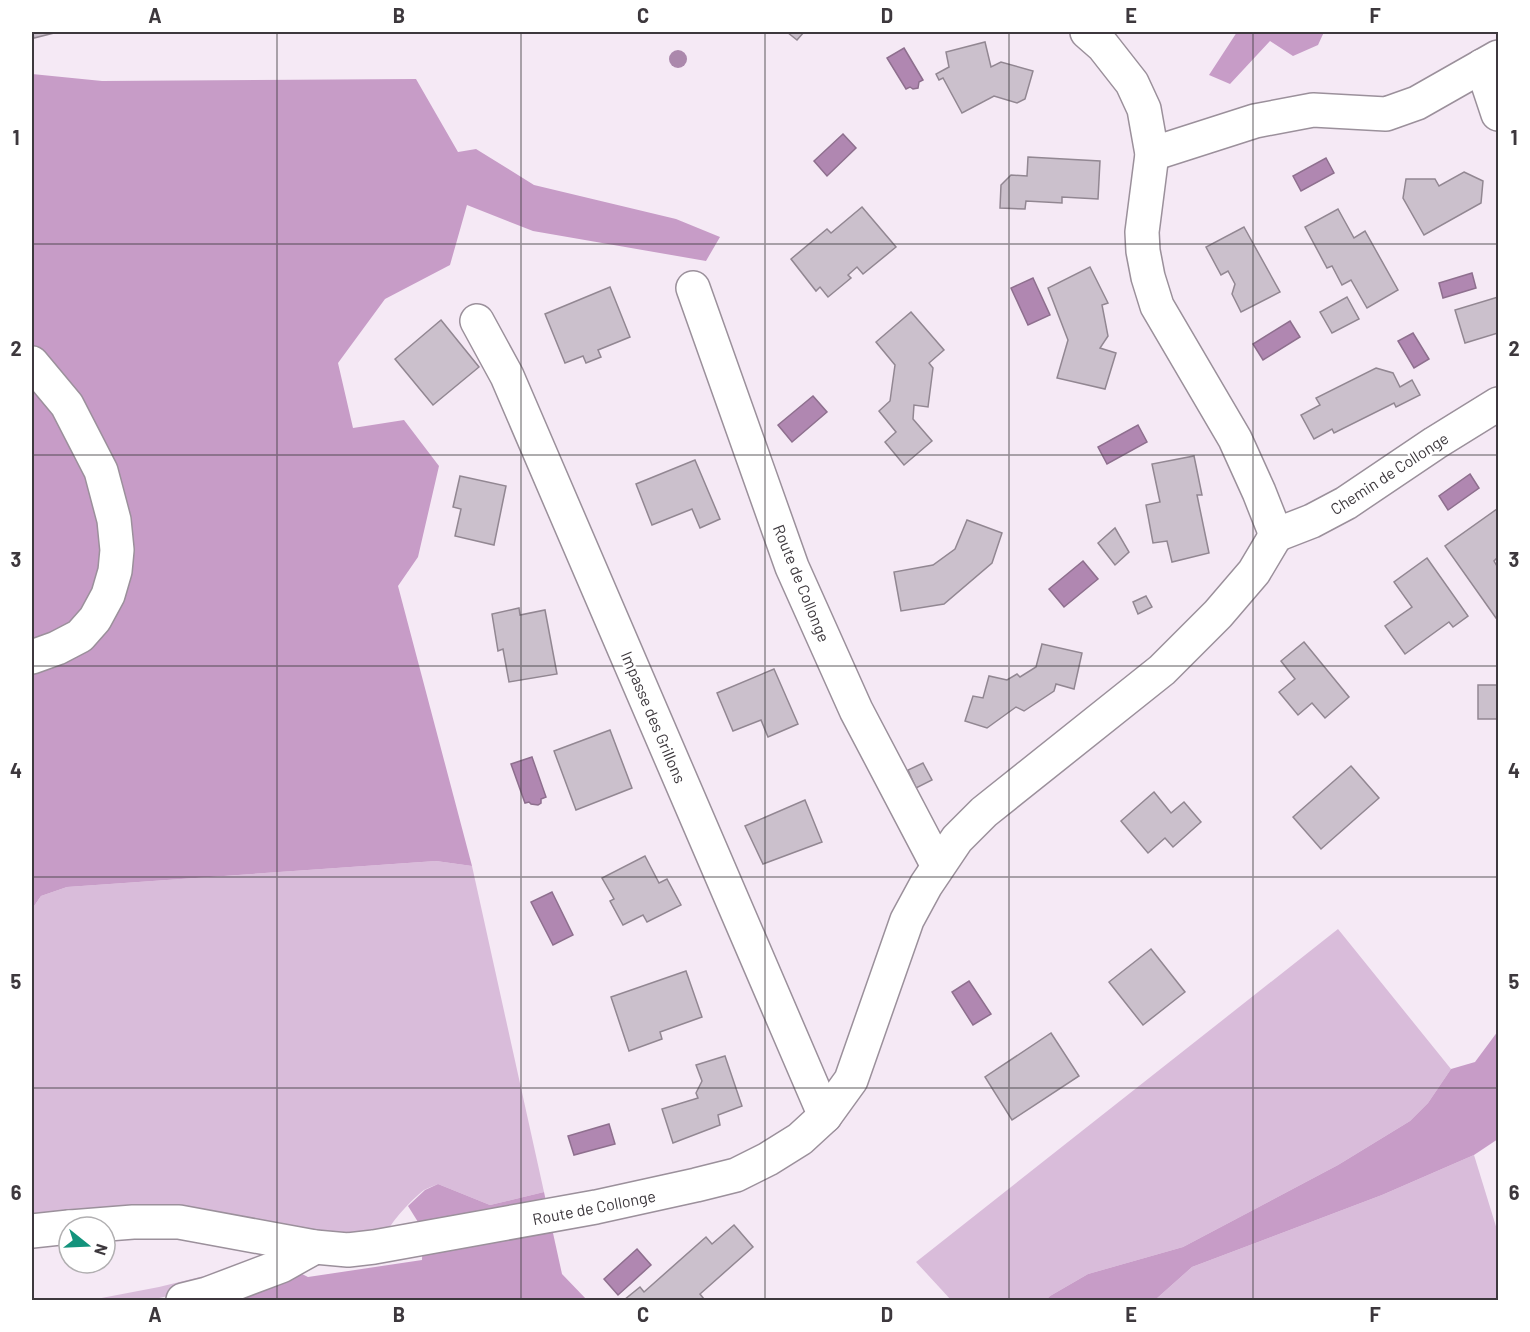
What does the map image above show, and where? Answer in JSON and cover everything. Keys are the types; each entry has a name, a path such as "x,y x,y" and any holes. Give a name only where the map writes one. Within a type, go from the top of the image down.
{"street":[{"path":"1087,32 1103,46 1132,83 1144,109 1152,154 1142,232 1143,251 1157,306 1235,439 1276,535"},
{"path":"1152,154 1255,121 1312,110 1386,114 1418,103 1490,62 1498,114"},
{"name":"Route de Collonge","path":"693,288 792,567 856,710 938,866"},
{"name":"Impasse des Grillons","path":"477,321 507,376 825,1116"},
{"path":"32,363 67,405 101,471 114,520 117,550 116,571 108,595 94,619 80,636 32,657"},
{"name":"Chemin de Collonge","path":"1276,535 1312,521 1346,503 1498,404"},
{"name":"Route de Collonge","path":"117,1223 179,1222 315,1247 348,1250 596,1208 736,1175 768,1159 800,1139 825,1116 851,1080 907,920 926,885 957,839 984,812 1162,670 1218,614 1254,572 1276,535"},
{"name":"Route de Collonge","path":"32,1231 57,1228"},
{"path":"183,1300 207,1294 281,1266 315,1247"}],"shaded area":[{"path":"1237,32 1324,32 1318,45 1293,56 1270,41 1230,84 1209,75"},
{"path":"904,48 923,80 919,82 918,88 906,89 887,58"},
{"path":"32,74 102,81 416,79 458,152 476,149 534,185 676,219 720,237 706,261 533,231 467,205 450,265 385,299 338,363 353,428 404,420 439,466 418,557 398,586 472,866 436,861 67,887 41,896 32,909"},
{"path":"843,134 856,148 827,176 814,161"},
{"path":"1326,158 1334,173 1301,191 1293,176"},
{"path":"1472,273 1476,288 1443,298 1439,283"},
{"path":"1033,278 1050,315 1028,325 1011,288"},
{"path":"1290,321 1300,337 1263,360 1253,344"},
{"path":"1413,333 1429,359 1414,368 1398,341"},
{"path":"813,396 827,412 792,442 778,425"},
{"path":"1138,425 1147,442 1107,464 1098,447"},
{"path":"1470,474 1479,488 1448,510 1439,496"},
{"path":"1083,561 1098,579 1064,607 1049,589"},
{"path":"532,757 546,797 541,799 538,805 525,803 511,764"},
{"path":"436,861 472,866 544,1192 490,1205 438,1184 424,1190 413,1199 385,1235 117,1224 117,1215 57,1215 57,1222 32,1221 32,909 41,896 67,887"},
{"path":"552,892 573,935 553,945 531,902"},
{"path":"1338,929 1451,1069 1428,1103 1410,1121 1338,1165 1183,1247 1088,1274 1046,1300 951,1300 916,1262"},
{"path":"969,981 991,1014 973,1025 952,992"},
{"path":"1498,1031 1498,1139 1474,1155 1382,1195 1192,1267 1155,1300 1046,1300 1088,1274 1183,1247 1338,1165 1410,1121 1428,1103 1451,1069 1475,1062"},
{"path":"609,1124 615,1144 574,1155 568,1136"},
{"path":"1474,1155 1498,1233 1498,1300 1155,1300 1192,1267 1382,1195"},
{"path":"438,1184 490,1205 544,1192 562,1274 587,1300 234,1300 272,1259 308,1277 422,1260 423,1230 408,1206 425,1190"},
{"path":"637,1249 651,1265 618,1295 604,1279"},
{"path":"249,1265 209,1287 150,1300 91,1300 159,1287"}],"building":[{"path":"32,32 58,32 34,38"},
{"path":"787,32 804,32 797,40"},
{"path":"985,42 991,67 1001,62 1033,71 1025,99 1017,103 994,96 962,113 943,78 939,80 936,74 949,67 946,52"},
{"path":"1028,157 1100,161 1098,199 1062,197 1062,203 1026,201 1025,209 1000,208 1001,185 1011,175 1027,176"},
{"path":"1464,172 1483,181 1481,203 1424,235 1403,198 1406,179 1435,179 1439,186"},
{"path":"862,207 896,247 863,274 857,267 848,275 851,278 828,297 820,287 816,291 791,259 827,229 831,233"},
{"path":"1338,209 1354,238 1365,231 1398,290 1367,308 1351,280 1342,285 1332,266 1327,268 1305,227"},
{"path":"1244,227 1280,292 1241,312 1232,294 1235,284 1228,271 1221,275 1206,247"},
{"path":"1090,267 1108,303 1102,305 1108,336 1100,348 1116,353 1105,389 1057,378 1068,340 1048,288"},
{"path":"610,287 630,337 598,350 601,357 586,363 583,356 565,363 545,314"},
{"path":"1347,297 1359,319 1332,333 1320,312"},
{"path":"1498,297 1498,333 1465,343 1455,310"},
{"path":"911,312 944,350 929,363 933,368 928,407 914,405 913,419 932,441 904,465 885,442 896,432 879,411 890,401 895,365 876,342"},
{"path":"441,320 479,367 433,405 395,359"},
{"path":"1376,368 1393,373 1400,387 1412,380 1420,395 1396,407 1394,403 1334,433 1332,429 1314,439 1301,415 1320,405 1316,398"},
{"path":"1194,456 1202,495 1197,495 1209,553 1172,562 1167,541 1153,543 1146,505 1160,502 1152,464"},
{"path":"695,460 720,519 700,528 692,509 652,525 636,484"},
{"path":"460,476 506,486 494,545 455,536 461,509 453,507"},
{"path":"1497,509 1498,557 1494,561 1498,568 1498,617 1496,618 1445,546"},
{"path":"967,520 1002,533 992,563 944,604 901,611 894,572 933,565 955,549"},
{"path":"1115,528 1129,552 1115,565 1098,543"},
{"path":"1427,558 1468,616 1453,627 1449,622 1405,654 1385,626 1412,607 1394,582"},
{"path":"1146,596 1152,607 1138,614 1133,602"},
{"path":"519,608 520,615 545,610 557,674 509,682 503,649 498,651 492,614"},
{"path":"1304,642 1349,697 1325,718 1312,703 1298,715 1279,692 1295,679 1281,661"},
{"path":"1042,644 1082,653 1074,689 1056,684 1054,691 1024,711 1016,707 987,728 965,721 973,696 983,698 989,676 1007,680 1017,674 1020,677 1036,667"},
{"path":"774,669 798,724 768,737 761,720 733,731 717,693"},
{"path":"1478,685 1498,685 1498,719 1478,719"},
{"path":"610,730 632,788 576,810 554,751"},
{"path":"923,763 932,780 916,788 908,770"},
{"path":"1351,766 1379,798 1321,849 1293,817"},
{"path":"1154,792 1171,813 1184,802 1201,822 1173,847 1165,838 1148,853 1121,821"},
{"path":"805,800 822,842 763,864 745,826"},
{"path":"645,856 659,883 667,879 681,905 647,922 643,915 623,925 610,901 614,899 602,878"},
{"path":"1151,949 1185,992 1143,1025 1109,982"},
{"path":"686,971 702,1017 660,1032 662,1039 629,1051 611,997"},
{"path":"1051,1033 1079,1076 1012,1120 985,1077"},
{"path":"725,1056 742,1106 718,1115 720,1125 673,1143 662,1109 698,1098 696,1093 702,1081 696,1065"},
{"path":"734,1225 753,1247 700,1294 704,1299 624,1300 640,1287 644,1292 706,1237 712,1244"}]}
